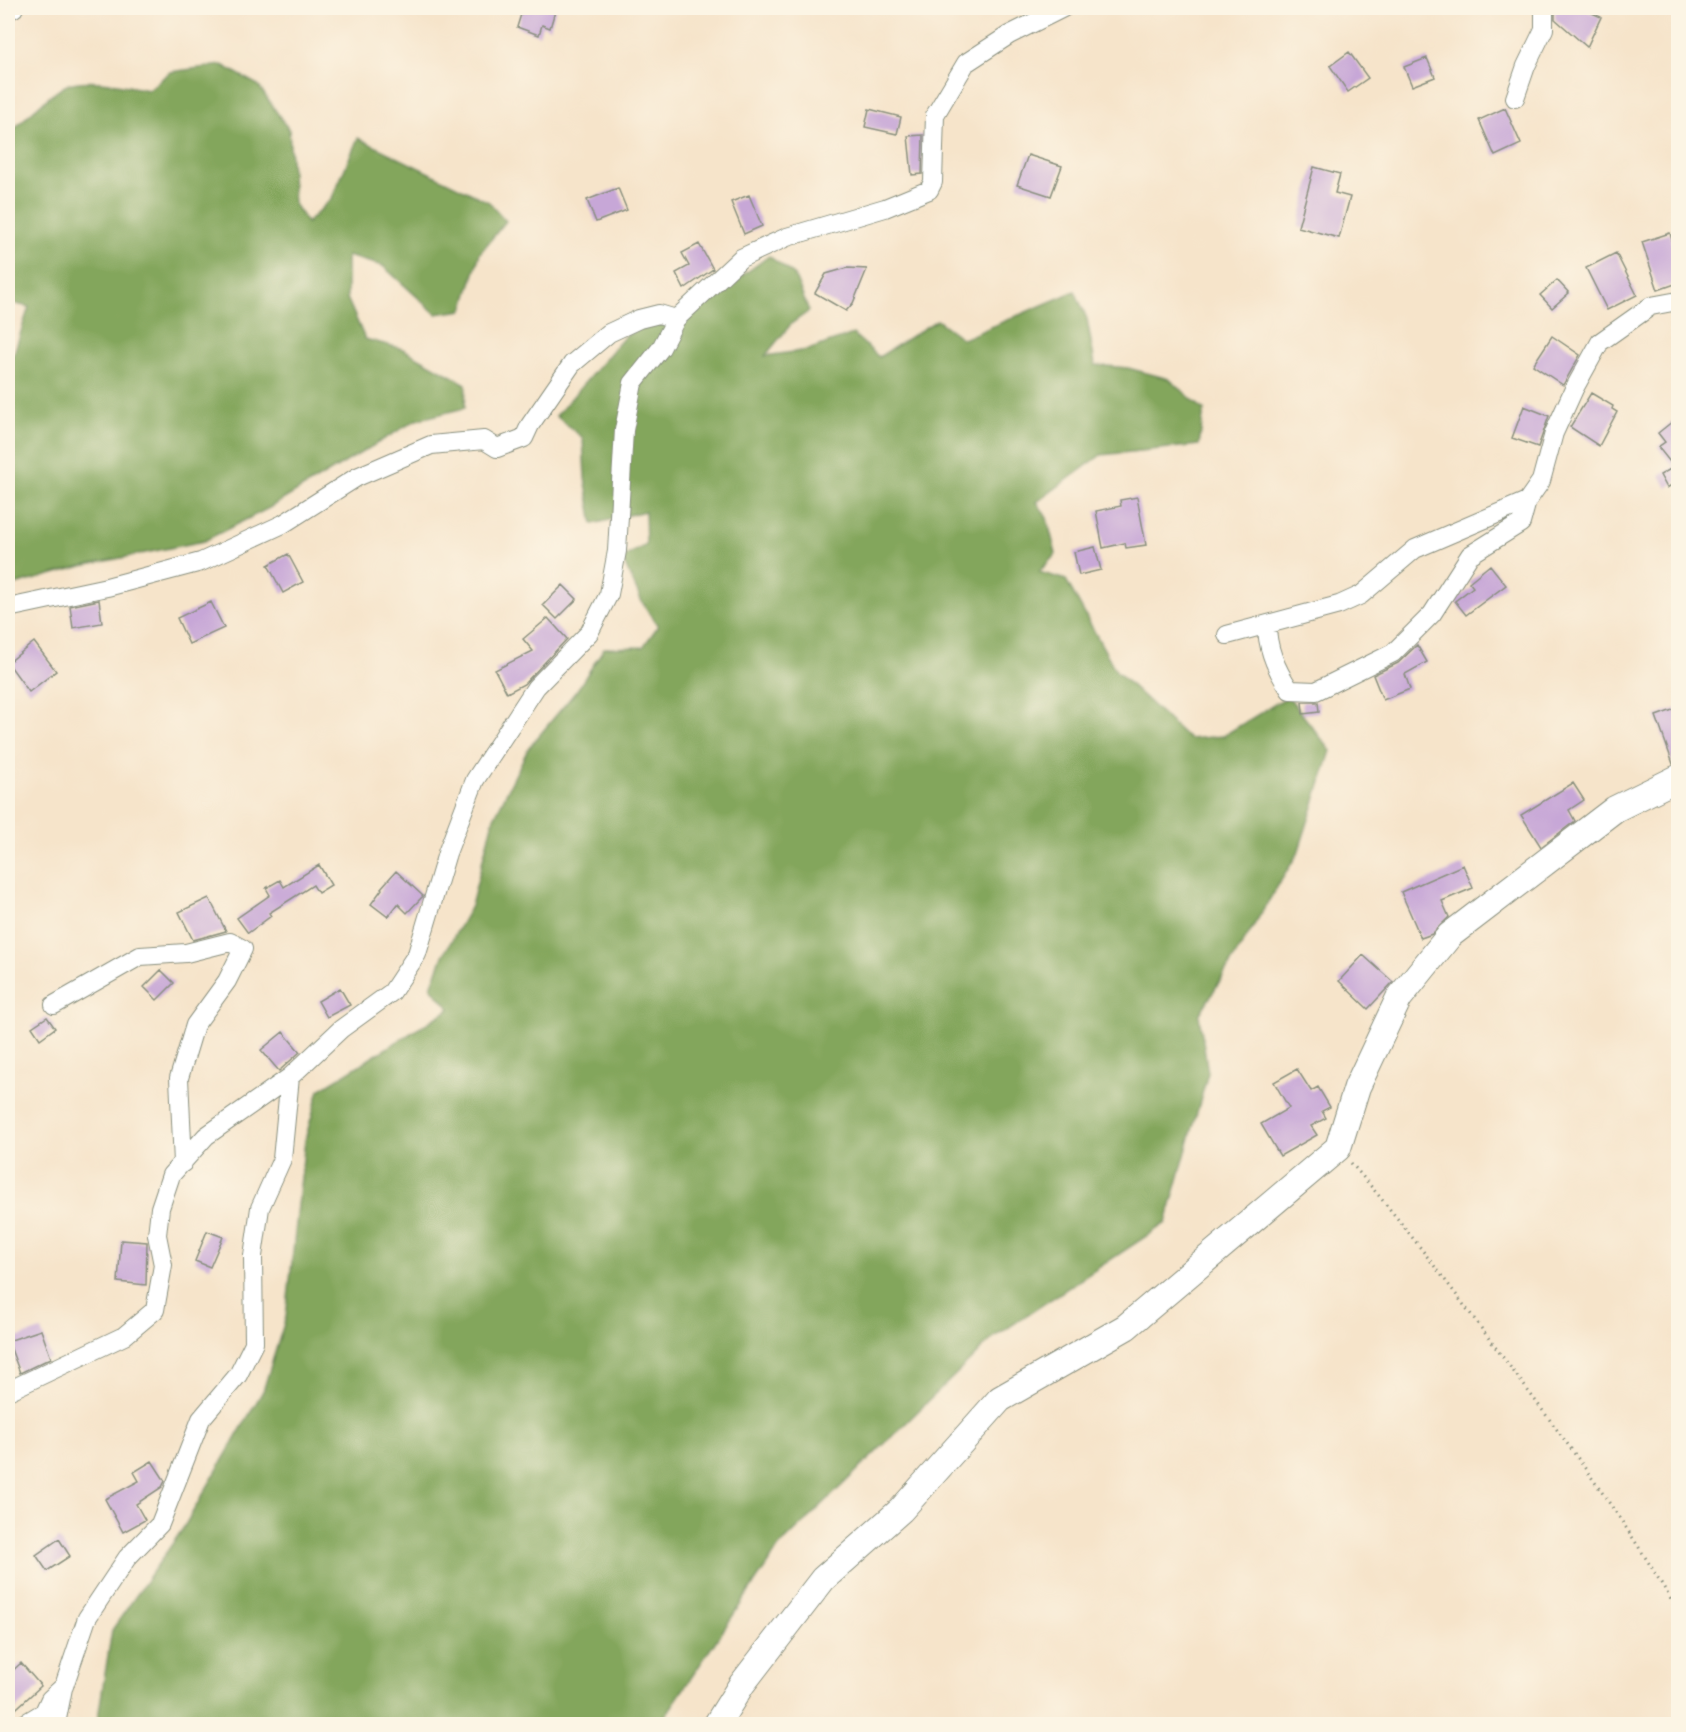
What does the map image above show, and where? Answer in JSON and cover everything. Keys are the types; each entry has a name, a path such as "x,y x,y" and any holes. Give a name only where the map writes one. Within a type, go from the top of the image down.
{"street":[{"path":"8,12 14,8"},
{"path":"8,1391 124,1336 155,1310 163,1265 157,1235 160,1208 171,1175 206,1136 290,1077 341,1029 392,992 417,954 447,853 475,780 536,687 589,633 609,594 617,551 621,460 633,383 661,348 676,319 741,258 788,237 885,208 929,190 933,182 935,115 966,63 1009,35 1063,8"},
{"path":"1515,98 1526,66 1544,29 1544,8"},
{"path":"1267,625 1267,641 1281,676 1290,690 1316,691 1393,653 1432,614 1470,555 1521,523 1527,501 1541,482 1554,433 1574,389 1600,342 1650,306 1678,301"},
{"path":"8,608 107,587 201,562 283,524 357,477 431,445 484,440 497,448 516,443 524,438 530,425 572,364 609,333 639,319 659,314 676,319"},
{"path":"1227,635 1350,600 1361,595 1415,549 1527,501"},
{"path":"717,1725 742,1684 823,1579 901,1510 1000,1400 1126,1327 1338,1148 1357,1087 1399,998 1450,935 1615,809 1678,778"},
{"path":"54,1005 140,956 186,953 230,942 243,949 227,981 195,1025 179,1078 183,1163"},
{"path":"56,1725 64,1686 87,1618 128,1557 160,1524 201,1419 238,1375 254,1342 253,1256 260,1208 282,1159 290,1077"},
{"path":"24,1725 44,1712 50,1699 64,1686"}],"path":[{"path":"1338,1148 1393,1211 1575,1453 1655,1571 1678,1612"}],"green space":[{"path":"222,65 258,85 289,130 294,204 307,223 332,198 358,138 489,202 506,221 480,253 463,310 436,314 383,266 347,256 347,298 365,339 403,349 466,384 465,408 416,420 269,508 204,541 82,566 8,587 8,365 29,307 8,302 8,135 45,100 69,84 86,81 148,90 170,72"},
{"path":"769,256 794,275 809,311 791,324 765,356 808,350 853,334 879,357 937,320 963,339 1075,291 1087,319 1095,365 1128,368 1169,379 1204,410 1199,445 1101,455 1037,502 1047,518 1056,554 1039,572 1066,580 1116,671 1189,739 1223,736 1288,696 1331,751 1298,853 1199,1015 1208,1073 1166,1223 994,1337 779,1547 660,1724 97,1724 112,1630 184,1527 263,1391 286,1317 305,1140 319,1090 450,1009 431,987 443,956 471,906 493,820 528,749 577,690 604,648 643,647 658,626 642,602 622,558 646,545 645,511 593,524 585,478 583,438 556,416 625,336 655,320 676,333 690,314"}],"building":[{"path":"523,8 556,8 550,28 542,25 539,35 517,27"},
{"path":"1555,8 1581,8 1601,17 1587,47 1555,19"},
{"path":"1349,52 1368,78 1348,92 1330,66"},
{"path":"1427,58 1435,77 1412,86 1404,67"},
{"path":"1505,108 1521,144 1495,156 1479,120"},
{"path":"869,109 901,117 897,134 865,127"},
{"path":"923,135 922,174 912,175 908,136"},
{"path":"1028,155 1062,166 1051,196 1017,185"},
{"path":"1314,167 1340,174 1335,193 1350,197 1339,238 1298,227"},
{"path":"618,188 627,210 596,222 587,200"},
{"path":"749,195 762,226 744,234 731,202"},
{"path":"1670,233 1678,260 1678,283 1658,290 1642,242"},
{"path":"699,244 713,269 684,289 676,273 689,266 682,253"},
{"path":"1616,253 1637,295 1607,310 1586,268"},
{"path":"847,268 867,269 853,303 846,311 815,293 826,274"},
{"path":"1557,280 1569,293 1552,308 1540,295"},
{"path":"1552,336 1580,355 1563,385 1533,365"},
{"path":"1591,393 1613,406 1612,409 1617,412 1599,446 1570,427"},
{"path":"1524,406 1549,416 1538,447 1512,438"},
{"path":"1678,417 1678,481 1667,488 1660,475 1674,467 1658,447 1665,442 1658,433"},
{"path":"1137,497 1146,545 1126,548 1125,543 1103,548 1096,511 1121,506 1120,500"},
{"path":"1095,547 1101,570 1079,575 1074,552"},
{"path":"288,554 303,582 283,593 268,565"},
{"path":"1490,565 1506,585 1466,615 1455,601 1473,587 1469,582"},
{"path":"563,585 577,599 557,619 543,605"},
{"path":"99,600 102,623 73,628 70,606"},
{"path":"211,602 224,628 189,644 177,618"},
{"path":"548,618 567,639 524,684 507,693 495,670 533,651 523,639"},
{"path":"34,642 56,671 29,692 8,663"},
{"path":"1417,645 1427,662 1405,674 1410,689 1383,700 1373,675 1398,663"},
{"path":"1302,702 1318,702 1319,712 1303,714"},
{"path":"1678,708 1678,763 1673,764 1656,716"},
{"path":"1573,783 1584,800 1569,810 1575,821 1541,847 1521,815"},
{"path":"319,865 331,885 318,893 313,885 269,913 271,916 248,933 237,918 270,895 266,888 280,880 284,887"},
{"path":"1463,865 1473,888 1442,901 1449,917 1432,934 1421,938 1401,892"},
{"path":"396,871 423,896 407,913 398,904 388,917 371,904"},
{"path":"209,898 226,931 193,940 179,912"},
{"path":"1363,955 1393,982 1368,1009 1339,981"},
{"path":"161,970 174,983 157,1000 144,987"},
{"path":"340,988 350,1005 327,1017 318,1001"},
{"path":"47,1017 55,1028 40,1039 32,1027"},
{"path":"283,1032 300,1052 279,1071 261,1050"},
{"path":"1297,1069 1311,1091 1318,1087 1330,1107 1322,1111 1326,1118 1311,1126 1317,1135 1280,1156 1261,1124 1289,1108 1274,1082"},
{"path":"207,1231 223,1237 210,1267 195,1261"},
{"path":"121,1240 147,1242 146,1285 118,1282"},
{"path":"41,1330 51,1358 20,1373 8,1341"},
{"path":"152,1461 165,1481 162,1487 136,1504 145,1520 123,1532 105,1499 139,1481 134,1472"},
{"path":"59,1539 70,1556 47,1571 36,1555"},
{"path":"21,1663 41,1686 8,1716 8,1675"}]}
